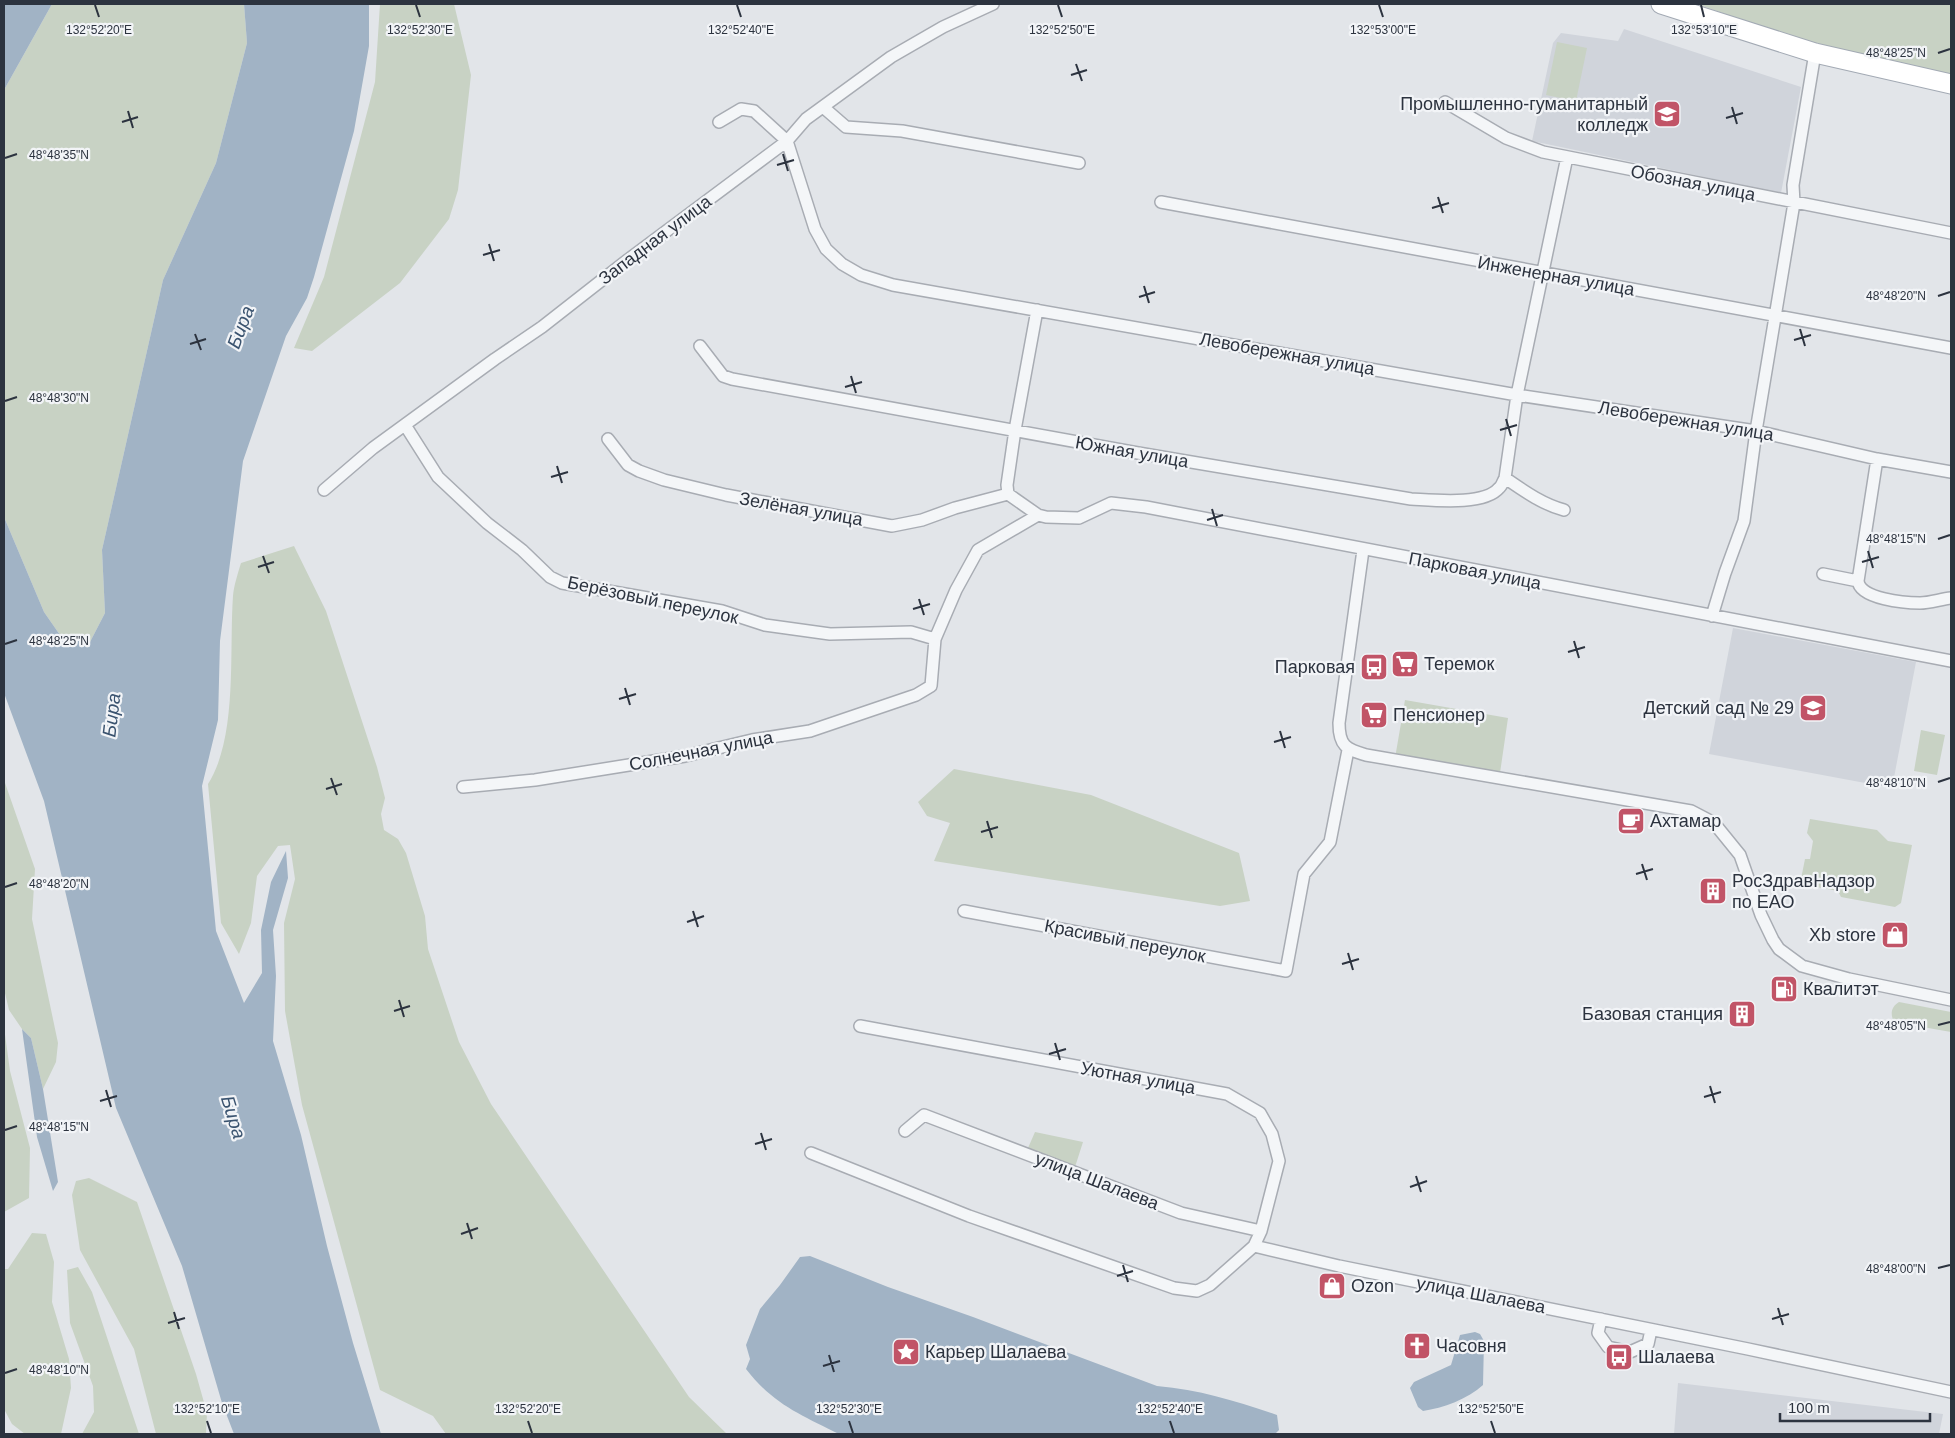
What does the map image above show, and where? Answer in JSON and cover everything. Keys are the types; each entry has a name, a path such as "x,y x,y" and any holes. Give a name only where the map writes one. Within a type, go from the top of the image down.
{"main road":[{"path":"1661,4 1815,53 1951,84"}],"street":[{"name":"Западная улица","path":"324,490 373,448 542,327 786,141 806,119 906,47 993,4"},
{"path":"1712,616 1744,521 1756,430 1794,203 1793,185 1815,53"},
{"name":"Обозная улица","path":"1445,102 1506,138 1543,152 1951,233"},
{"path":"823,107 846,127 902,131 1079,163"},
{"name":"Левобережная улица","path":"719,122 741,109 754,111 786,141 815,229 826,249 842,264 861,275 893,285 1517,395 1756,430 1877,459 1951,472"},
{"path":"1564,510 1545,504 1505,478 1517,395 1567,157"},
{"name":"Инженерная улица","path":"1162,202 1951,348"},
{"path":"1008,494 1007,485 1015,430 1037,310"},
{"name":"Южная улица","path":"700,346 723,376 732,379 1254,474 1445,502 1490,495 1499,489 1505,478"},
{"name":"Берёзовый переулок","path":"405,425 438,477 487,523 522,550 550,577 562,583 722,612 764,625 830,634 911,632 935,639"},
{"name":"Зелёная улица","path":"608,439 628,465 664,480 726,496 892,526 922,520 955,508 1008,494"},
{"path":"1877,459 1858,581 1861,589 1870,595 1880,598 1921,603 1951,598"},
{"name":"Парковая улица","path":"1008,494 1038,515 1046,517 1079,518 1111,503 1146,507 1951,661"},
{"path":"935,639 956,590 978,550 1038,515"},
{"path":"1363,550 1339,723 1339,737 1348,750 1366,755 1691,811 1714,823 1740,855 1761,915 1773,940 1779,949 1802,966 1849,979 1951,1000"},
{"path":"1823,574 1858,581"},
{"name":"Солнечная улица","path":"463,786 534,780 685,756 752,740 810,731 916,695 931,686 935,639"},
{"name":"Красивый переулок","path":"964,911 1286,971 1304,874 1330,842 1348,750"},
{"name":"Уютная улица","path":"860,1026 1227,1094 1260,1113 1272,1134 1277,1152 1279,1161 1261,1231"},
{"name":"улица Шалаева","path":"905,1131 924,1115 1180,1213 1261,1231"},
{"path":"811,1153 969,1216 1174,1288 1198,1291 1210,1285 1254,1246 1261,1231"},
{"name":"улица Шалаева","path":"1254,1246 1339,1266 1951,1392"},
{"path":"1601,1319 1598,1333 1608,1347 1630,1352 1648,1344 1651,1330"}],"shaded area":[{"name":"Промышленно-гуманитарный колледж","path":"1624,29 1801,87 1781,193 1532,141 1553,43 1561,33 1618,41"},
{"name":"Детский сад № 29","path":"1733,628 1916,662 1892,788 1709,754"},
{"path":"1678,1383 1943,1414 1939,1434 1674,1434"}],"green space":[{"path":"52,4 244,4 247,43 216,163 163,280 102,550 105,613 90,642 60,635 44,612 4,517 4,90"},
{"path":"380,4 454,4 471,75 458,190 449,219 400,283 312,351 294,348 324,277 375,82"},
{"path":"1697,4 1951,4 1951,77 1816,46"},
{"path":"1557,42 1587,48 1576,101 1546,95"},
{"path":"294,546 326,611 377,767 385,798 381,814 384,830 398,839 406,853 425,916 428,949 459,1042 491,1104 689,1397 727,1434 446,1434 433,1416 380,1390 302,1105 285,1011 284,923 295,879 290,845 278,846 257,876 251,923 239,954 221,923 208,784 218,765 228,718 234,588 241,563"},
{"path":"1405,700 1508,718 1500,773 1395,758"},
{"path":"1921,730 1945,735 1937,775 1914,771"},
{"path":"954,769 1091,795 1239,853 1250,901 1220,906 934,861 950,823 927,816 918,802"},
{"path":"4,780 35,869 32,919 58,1043 56,1062 43,1089 31,1038 22,1029 9,1010 4,989"},
{"path":"1810,819 1877,830 1888,841 1912,845 1901,903 1895,907 1841,897 1838,891 1800,884 1805,859 1810,859 1813,841 1807,833"},
{"path":"1899,1002 1951,1012 1951,1032 1894,1022 1892,1011"},
{"path":"4,1027 10,1071 30,1148 29,1198 4,1212"},
{"path":"1035,1132 1083,1142 1075,1167 1028,1148"},
{"path":"89,1178 137,1202 196,1374 207,1413 206,1434 156,1434 134,1349 80,1250 72,1195 76,1181"},
{"path":"32,1233 46,1234 54,1262 52,1302 69,1359 71,1388 61,1434 25,1434 12,1424 4,1409 4,1269 8,1269"},
{"path":"78,1267 92,1292 139,1434 82,1434 94,1412 93,1386 70,1323 67,1270"}],"water":[{"path":"4,4 52,4 4,90"},
{"name":"Бира","path":"244,4 369,4 369,46 354,131 314,277 307,298 286,336 243,461 220,641 218,720 202,786 216,931 244,1003 262,973 261,930 271,882 286,851 288,878 273,930 276,976 273,1041 301,1135 327,1246 353,1343 381,1434 234,1434 222,1403 182,1266 116,1108 44,801 4,693 4,517 44,612 60,635 90,642 105,613 102,550 163,280 216,163 247,43"},
{"path":"22,1029 31,1038 43,1089 58,1182 53,1191 37,1137"},
{"name":"Карьер Шалаева","path":"810,1256 888,1287 1157,1386 1189,1390 1218,1397 1277,1415 1279,1430 1275,1434 839,1434 788,1408 756,1381 746,1369 750,1359 746,1345 760,1309 800,1257"},
{"path":"1475,1332 1480,1334 1484,1341 1483,1385 1470,1395 1455,1402 1423,1411 1418,1407 1410,1388 1414,1382 1451,1365 1460,1335"}],"place":[{"name":"Промышленно-гуманитарный колледж","path":"1667,114"},
{"name":"Теремок","path":"1405,664"},
{"name":"Парковая","path":"1374,667"},
{"name":"Детский сад № 29","path":"1813,708"},
{"name":"Пенсионер","path":"1374,715"},
{"name":"Ахтамар","path":"1631,821"},
{"name":"РосЗдравНадзор по ЕАО","path":"1713,891"},
{"name":"Xb store","path":"1895,935"},
{"name":"Квалитэт","path":"1784,989"},
{"name":"Базовая станция","path":"1742,1014"},
{"name":"Ozon","path":"1332,1286"},
{"name":"Часовня","path":"1417,1346"},
{"name":"Карьер Шалаева","path":"906,1352"},
{"name":"Шалаева","path":"1619,1357"}]}
